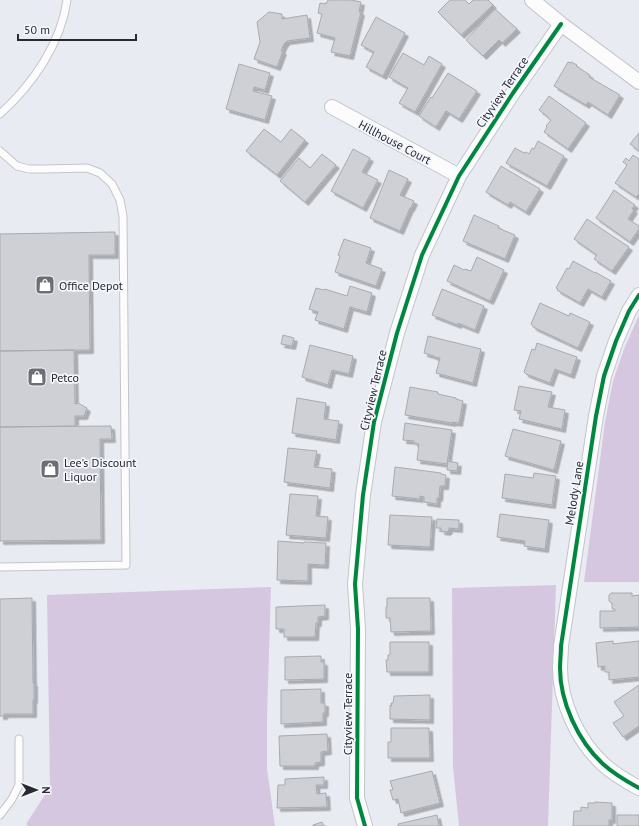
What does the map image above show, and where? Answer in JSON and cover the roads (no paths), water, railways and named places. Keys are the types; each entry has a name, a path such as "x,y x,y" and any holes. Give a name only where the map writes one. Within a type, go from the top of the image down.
{"street":[{"path":"532,0 561,24 639,82"},
{"name":"Cityview Terrace","path":"365,826 357,798 358,628 355,584 364,495 374,422 396,334 422,255 459,176 513,93 561,24"},
{"name":"Hillhouse Court","path":"332,107 459,176"},
{"name":"Melody Lane","path":"639,294 629,311 616,341 604,376 596,416 561,646 560,669 566,706 576,729 589,749 603,764 621,778 639,788"}],"lane":[{"path":"0,114 7,108 34,76 45,59 62,25 67,0"},
{"path":"0,152 17,166 29,169 88,168 100,173 112,184 120,200 123,216 126,557 126,565 0,567"},
{"path":"0,815 12,799 19,786 19,739"}],"place":[{"name":"Office Depot","path":"45,285"},
{"name":"Petco","path":"37,377"},
{"name":"Lee's Discount Liquor","path":"50,469"}]}
